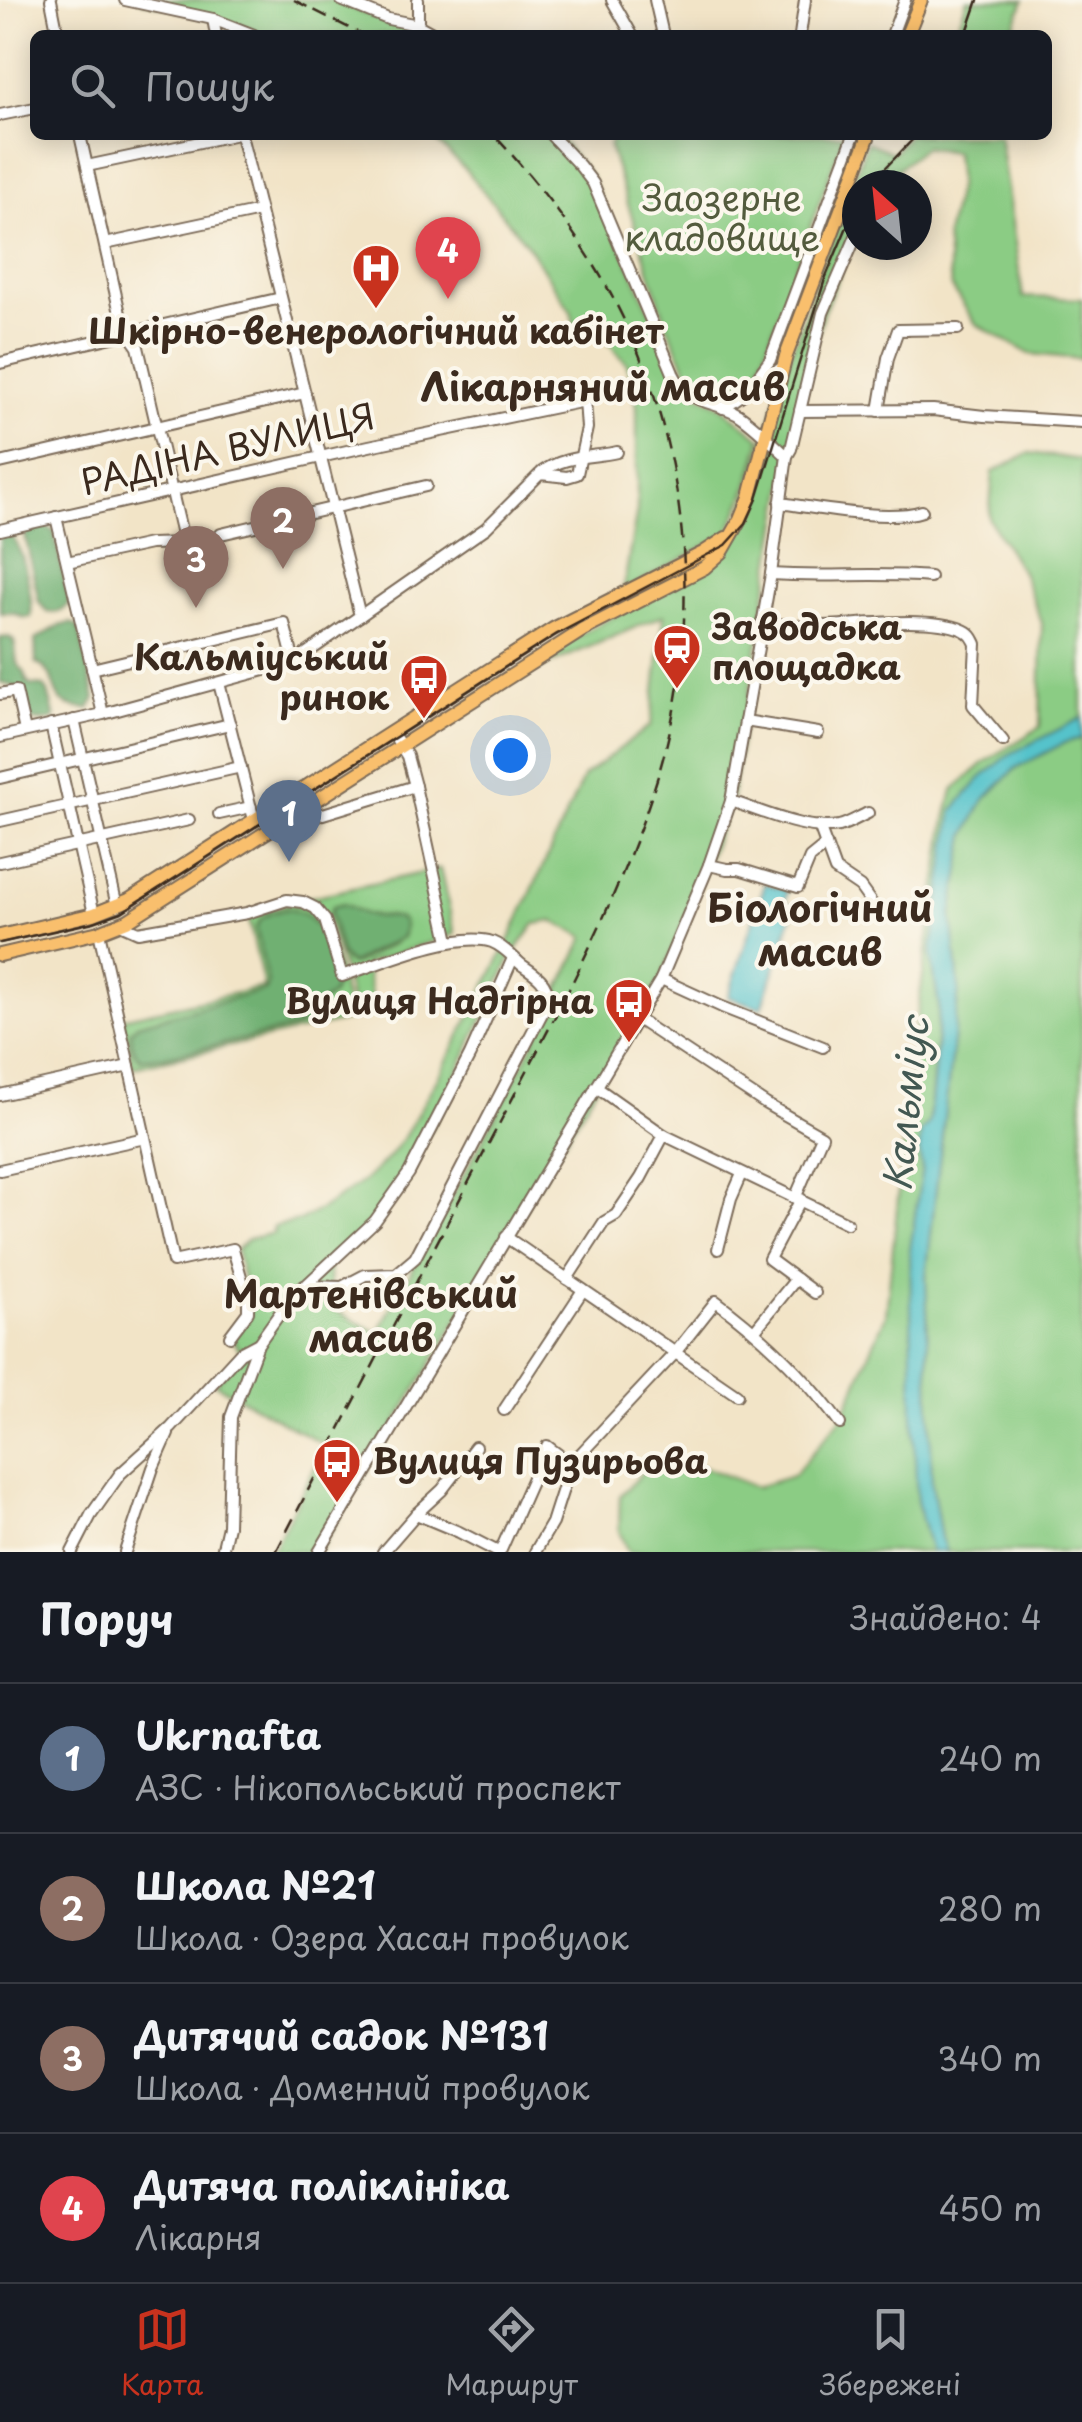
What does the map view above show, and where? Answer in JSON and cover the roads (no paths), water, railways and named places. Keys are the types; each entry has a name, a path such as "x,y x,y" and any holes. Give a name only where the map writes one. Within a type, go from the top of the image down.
{"main road":[{"path":"910,30 921,0"},
{"path":"0,955 120,924 583,630 704,568 722,552 750,497 782,367 867,140"},
{"path":"0,936 117,906 252,813 392,732 553,630 732,534"},
{"path":"252,813 258,837"}],"street":[{"path":"51,0 57,30"},
{"path":"125,0 212,19 241,30"},
{"path":"342,0 427,30"},
{"path":"418,0 418,25"},
{"path":"612,0 629,30"},
{"path":"655,0 662,30"},
{"path":"801,30 804,0"},
{"path":"894,30 905,0"},
{"path":"212,19 215,30"},
{"path":"0,115 30,109"},
{"path":"67,562 150,544 184,542 138,346 121,318 81,140"},
{"path":"86,166 209,140"},
{"path":"242,140 360,616"},
{"path":"556,140 593,183 682,390 744,418 787,456"},
{"path":"760,384 759,375 770,360 852,140"},
{"path":"104,244 260,211"},
{"path":"318,1552 661,978 709,865 731,801 771,574 787,456 823,313 846,260"},
{"path":"0,363 282,298"},
{"path":"879,411 888,358 898,330 958,329"},
{"path":"724,408 782,367"},
{"path":"0,464 305,393"},
{"name":"РАДІНА ВУЛИЦЯ","path":"0,530 586,401 587,428 580,457"},
{"path":"800,411 933,410 1082,422"},
{"path":"0,736 102,714 294,662 486,528 555,463 617,452"},
{"path":"540,474 573,476 579,470 580,457"},
{"path":"222,534 426,486"},
{"path":"780,503 909,516 922,511"},
{"path":"56,517 102,714"},
{"path":"771,574 930,577"},
{"path":"762,622 812,627 945,624 965,630 976,644 973,704 1004,741"},
{"path":"92,669 284,623 294,662"},
{"path":"219,682 252,813 219,814"},
{"path":"0,694 16,691 26,731"},
{"path":"74,720 117,906"},
{"path":"745,721 818,733"},
{"path":"0,778 230,724"},
{"path":"50,726 94,914"},
{"path":"392,732 410,762 449,941"},
{"path":"0,821 241,767"},
{"path":"299,811 311,816 323,814 415,786"},
{"path":"731,801 819,826 840,826 868,813"},
{"path":"0,862 189,820"},
{"path":"819,826 834,870 860,887 875,908"},
{"path":"709,865 739,869 798,887 810,858 826,845"},
{"path":"120,924 138,932 248,913 288,900 303,902 315,908 324,920 342,976 449,941 488,940 506,950 548,987 550,1000 414,1258 396,1274 365,1275 342,1287 304,1286"},
{"path":"99,932 173,1262 233,1248 248,1300 230,1324 230,1336 249,1366"},
{"path":"222,1552 228,1526 231,1417 258,1344 288,1302 375,1221 408,1172 435,1126 513,958"},
{"path":"661,978 823,1047"},
{"path":"636,1019 822,1136 769,1259 815,1292"},
{"path":"0,1094 129,1066"},
{"path":"596,1087 664,1135 847,1223"},
{"path":"567,1279 604,1222 616,1216 664,1135"},
{"path":"0,1170 146,1138"},
{"path":"718,1250 742,1174"},
{"path":"506,1237 737,1395"},
{"path":"755,1330 796,1279"},
{"path":"504,1410 583,1290"},
{"path":"535,1552 552,1523 571,1464 674,1353 716,1301 755,1330 816,1392 840,1424"},
{"path":"72,1552 91,1515 120,1474 170,1428 240,1353 258,1344"},
{"path":"125,1552 170,1428"},
{"path":"416,1514 499,1552 547,1446 571,1464"},
{"path":"383,1552 442,1490 474,1447"}],"water":[{"path":"1082,718 1082,738 1016,768 983,801 966,835 952,915 959,989 926,1276 932,1485 946,1552 931,1552 917,1501 910,1250 922,1168 921,1132 929,1123 935,1064 939,1006 931,955 953,810 980,779 1010,754"},
{"path":"765,883 788,891 784,902 795,906 762,1008 728,997"}],"tram line":[{"path":"968,30 978,0"},
{"path":"883,170 912,140"},
{"path":"0,943 122,912 557,634 726,545 746,523 757,499 825,279 842,239"}],"railway":[{"path":"294,0 353,30"},
{"path":"276,1552 585,957 642,824 673,715 682,649 680,515 669,449 650,385 626,323 594,265 547,197 498,140"}],"place":[{"name":"Дитяча поліклініка","path":"448,299"},
{"name":"Шкірно-венерологічний кабінет","path":"376,310"},
{"name":"Школа №21","path":"283,569"},
{"name":"Дитячий садок №131","path":"196,608"},
{"name":"Заводська площадка","path":"677,690"},
{"name":"Кальміуський ринок","path":"424,720"},
{"name":"Ukrnafta","path":"289,862"},
{"name":"Вулиця Надгірна","path":"629,1044"},
{"name":"Вулиця Пузирьова","path":"337,1504"}],"district":[{"name":"Лікарняний масив","path":"603,388"},
{"name":"Біологічний масив","path":"820,931"},
{"name":"Мартенівський масив","path":"371,1317"}],"park label":[{"name":"Заозерне кладовище","path":"722,219"}],"water label":[{"name":"Кальміус","path":"907,1104"}]}
